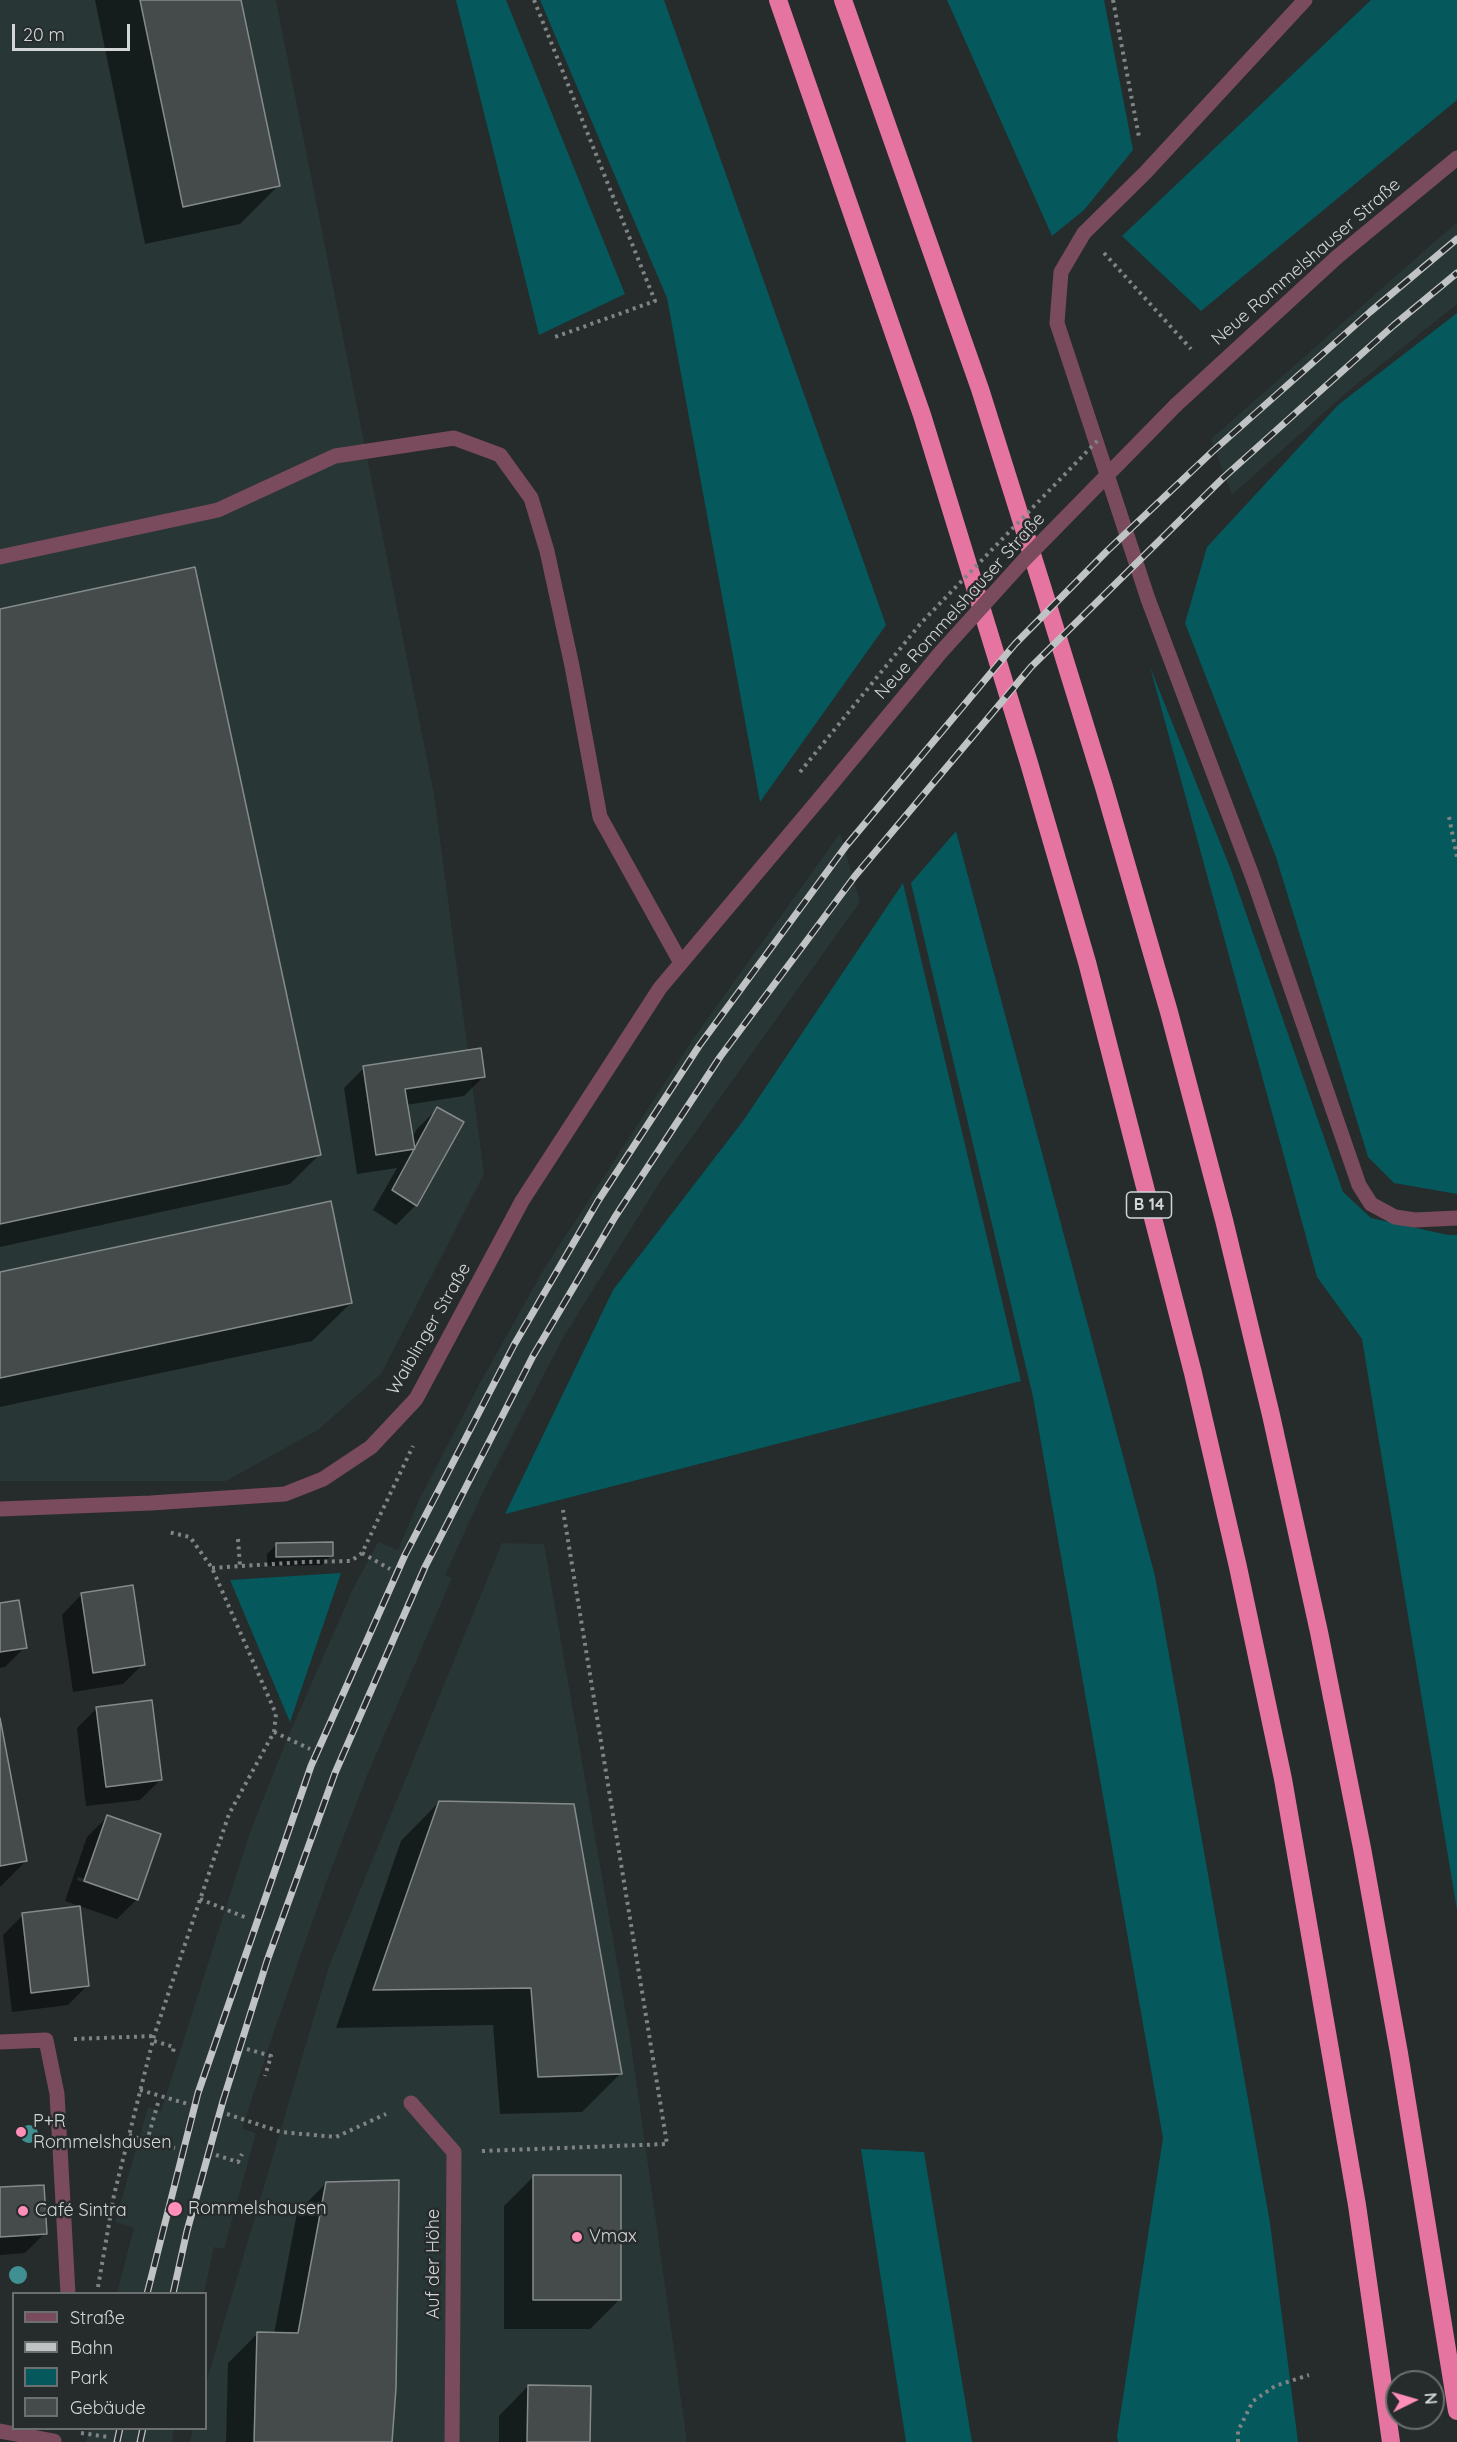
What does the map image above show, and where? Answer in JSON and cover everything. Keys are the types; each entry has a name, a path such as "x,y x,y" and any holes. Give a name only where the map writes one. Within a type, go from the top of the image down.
{"highway":[{"name":"B 14","path":"778,0 922,415 1029,763 1087,962 1192,1373 1238,1567 1283,1779 1357,2205 1391,2442"},
{"path":"843,0 976,378 1041,583 1104,787 1169,1012 1224,1220 1307,1575 1362,1848 1401,2064 1457,2411"}],"street":[{"path":"1305,0 1145,173 1084,233 1061,272 1057,323 1149,599 1253,878 1359,1185 1371,1204 1395,1217 1415,1220 1457,1218"},
{"name":"Neue Rommelshauser Straße","path":"560,1142 660,988 941,652 1010,575 1176,405 1336,257 1457,158"},
{"path":"0,557 218,510 335,456 454,438 500,455 531,498 547,551 572,666 600,817 681,963"},
{"name":"Waiblinger Straße","path":"0,1509 151,1503 285,1494 323,1479 372,1447 416,1399 522,1201 560,1142"},
{"path":"0,2042 46,2040 57,2094 68,2292"},
{"path":"411,2103 454,2152"},
{"name":"Auf der Höhe","path":"452,2442 454,2152"},
{"path":"0,2431 54,2442"}],"path":[{"path":"534,0 655,301 555,337"},
{"path":"1113,0 1123,44 1145,173"},
{"path":"1100,249 1191,349"},
{"path":"1449,818 1457,857"},
{"path":"212,1568 351,1561 362,1553 426,1420 416,1399"},
{"path":"454,2152 668,2144 563,1510"},
{"path":"96,2292 114,2195 154,2036 229,1814 274,1732 276,1714 212,1568 190,1537 162,1530"},
{"path":"238,1539 240,1566"},
{"path":"362,1553 390,1569"},
{"path":"274,1732 310,1749"},
{"path":"200,1899 247,1918"},
{"path":"46,2040 154,2036"},
{"path":"154,2041 174,2047 173,2052"},
{"path":"247,2049 271,2056 265,2076"},
{"path":"140,2090 188,2104"},
{"path":"147,2141 158,2103"},
{"path":"227,2114 281,2132 336,2137 411,2103"},
{"path":"129,2135 175,2148"},
{"path":"216,2155 238,2162 242,2154"},
{"path":"1238,2442 1238,2431 1254,2401 1275,2386 1309,2375"},
{"path":"84,2433 108,2437"}],"shaded area":[{"path":"0,0 276,0 434,794 484,1174 381,1374 318,1430 226,1481 0,1481"},
{"path":"1457,222 1457,304 1347,392 1232,495 1211,439"},
{"path":"840,833 860,902 660,1182 563,1338 484,1490 445,1575 452,1578 368,1773 327,1880 271,2040 242,2129 256,2133 224,2249 214,2247 204,2292 117,2292 134,2228 115,2222 148,2107 161,2111 250,1832 287,1739 353,1589 378,1542 398,1550 420,1498 480,1383 544,1269 693,1039"},
{"path":"502,1543 544,1544 630,2037 687,2442 190,2442 193,2430 207,2430 207,2380 329,1966"},
{"path":"89,2430 174,2430 172,2442 86,2442"}],"green space":[{"path":"456,0 506,0 625,294 539,335"},
{"path":"540,0 664,0 886,625 760,802 667,298"},
{"path":"947,0 1104,0 1133,150 1084,210 1052,236"},
{"path":"1371,0 1457,0 1457,100 1201,311 1122,236"},
{"path":"1457,313 1457,1194 1394,1183 1368,1157 1276,857 1185,623 1207,547 1338,405"},
{"path":"1150,667 1231,870 1343,1192 1371,1218 1457,1235 1457,1910 1362,1339 1317,1277"},
{"path":"956,831 1155,1576 1270,2223 1298,2442 1118,2442 1117,2436 1163,2138 1033,1397 911,883"},
{"path":"903,883 1021,1381 505,1514 613,1290 743,1121"},
{"path":"341,1573 290,1722 230,1580"},
{"path":"861,2149 924,2152 972,2442 906,2442"}],"building":[{"path":"140,0 241,0 280,186 183,207"},
{"path":"195,567 321,1155 0,1224 0,609"},
{"path":"481,1048 485,1077 405,1089 415,1149 376,1155 363,1066"},
{"path":"437,1107 464,1122 417,1206 392,1190"},
{"path":"331,1201 352,1303 0,1378 0,1272"},
{"path":"333,1542 333,1556 276,1557 276,1543"},
{"path":"133,1585 145,1665 93,1673 81,1593"},
{"path":"19,1600 27,1648 0,1652 0,1603"},
{"path":"152,1700 162,1780 106,1787 96,1707"},
{"path":"0,1718 27,1861 0,1866"},
{"path":"439,1801 574,1804 622,2074 538,2077 531,1988 373,1990"},
{"path":"107,1815 161,1834 138,1900 84,1881"},
{"path":"80,1906 89,1986 31,1993 22,1913"},
{"name":"Vmax","path":"533,2175 621,2175 621,2300 533,2300"},
{"path":"399,2180 396,2388 392,2442 254,2442 257,2332 298,2333 326,2182"},
{"name":"Café Sintra","path":"44,2185 47,2234 0,2237 0,2187"},
{"path":"528,2385 591,2386 590,2442 527,2442"}],"railway":[{"path":"148,2292 198,2093 311,1766 405,1555 514,1345 598,1201 699,1046 846,846 1015,644 1107,551 1213,451 1370,312 1457,239"},
{"path":"173,2292 187,2231 223,2101 267,1961 335,1773 425,1567 533,1356 615,1217 720,1057 855,876 1031,667 1223,478 1394,325 1457,273"},
{"path":"117,2442 120,2430"},
{"path":"140,2442 143,2430"}],"place":[{"name":"P+R Rommelshausen","path":"21,2132"},
{"name":"Rommelshausen","path":"175,2209"},
{"name":"Café Sintra","path":"23,2211"},
{"name":"Vmax","path":"577,2237"}]}
